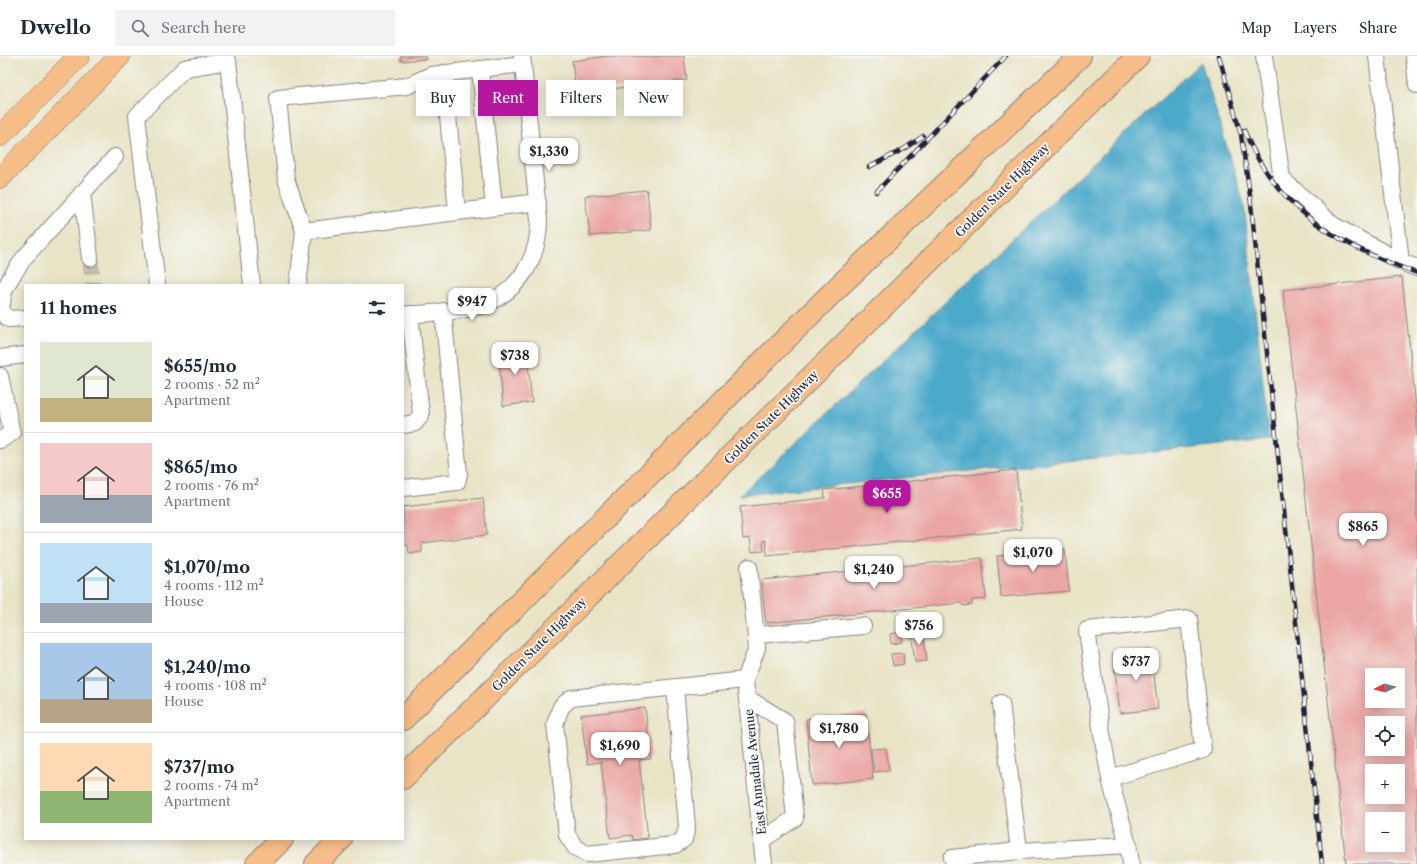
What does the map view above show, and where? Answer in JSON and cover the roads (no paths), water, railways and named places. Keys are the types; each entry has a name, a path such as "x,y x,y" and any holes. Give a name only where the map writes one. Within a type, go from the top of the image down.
{"highway":[{"path":"404,718 836,289 1080,56"},
{"name":"Golden State Highway","path":"404,777 1138,56"},
{"path":"257,864 281,840"},
{"path":"316,864 340,840"}],"main road":[{"path":"0,136 79,56"},
{"path":"0,178 120,56"}],"street":[{"path":"1264,56 1282,179 1333,225 1401,262 1417,268"},
{"path":"1377,56 1401,262"},
{"path":"1414,56 1417,85"},
{"path":"298,284 304,232 286,179 278,98 407,86 431,75 480,69 523,60 538,202 538,243 521,279 512,288 489,303 478,306 407,315 408,344 421,415 415,424 404,426"},
{"path":"157,284 137,116 185,68 228,61 252,284"},
{"path":"480,69 494,207"},
{"path":"444,73 457,212"},
{"path":"24,318 10,319 4,316 1,309 1,302 7,285 24,258 115,158"},
{"path":"82,193 90,258"},
{"path":"304,232 538,202"},
{"path":"404,488 457,482 459,474 443,311"},
{"path":"0,358 24,355"},
{"path":"0,376 12,434 0,440"},
{"path":"675,687 687,827 684,839 675,845 587,854 575,847 567,835 555,724 561,707 571,698 675,687 745,680 757,648 749,567"},
{"path":"1110,778 1203,750 1189,619 1087,630 1110,778 1119,816 1129,845 1131,864"},
{"path":"756,635 863,626"},
{"name":"East Annadale Avenue","path":"745,680 764,864"},
{"path":"747,698 785,721 795,818 762,840"},
{"path":"1000,703 1019,851"},
{"path":"952,858 1019,851 1129,845"}],"water":[{"path":"1201,62 1244,204 1269,440 740,495"}],"tunnel":[{"path":"90,258 93,284"}],"railway":[{"path":"876,192 1006,56"},
{"path":"1219,56 1241,135 1250,195 1322,864"},
{"path":"1244,130 1257,158 1274,182 1292,203 1337,237 1362,251 1417,273"},
{"path":"869,167 904,149 923,136"}]}
